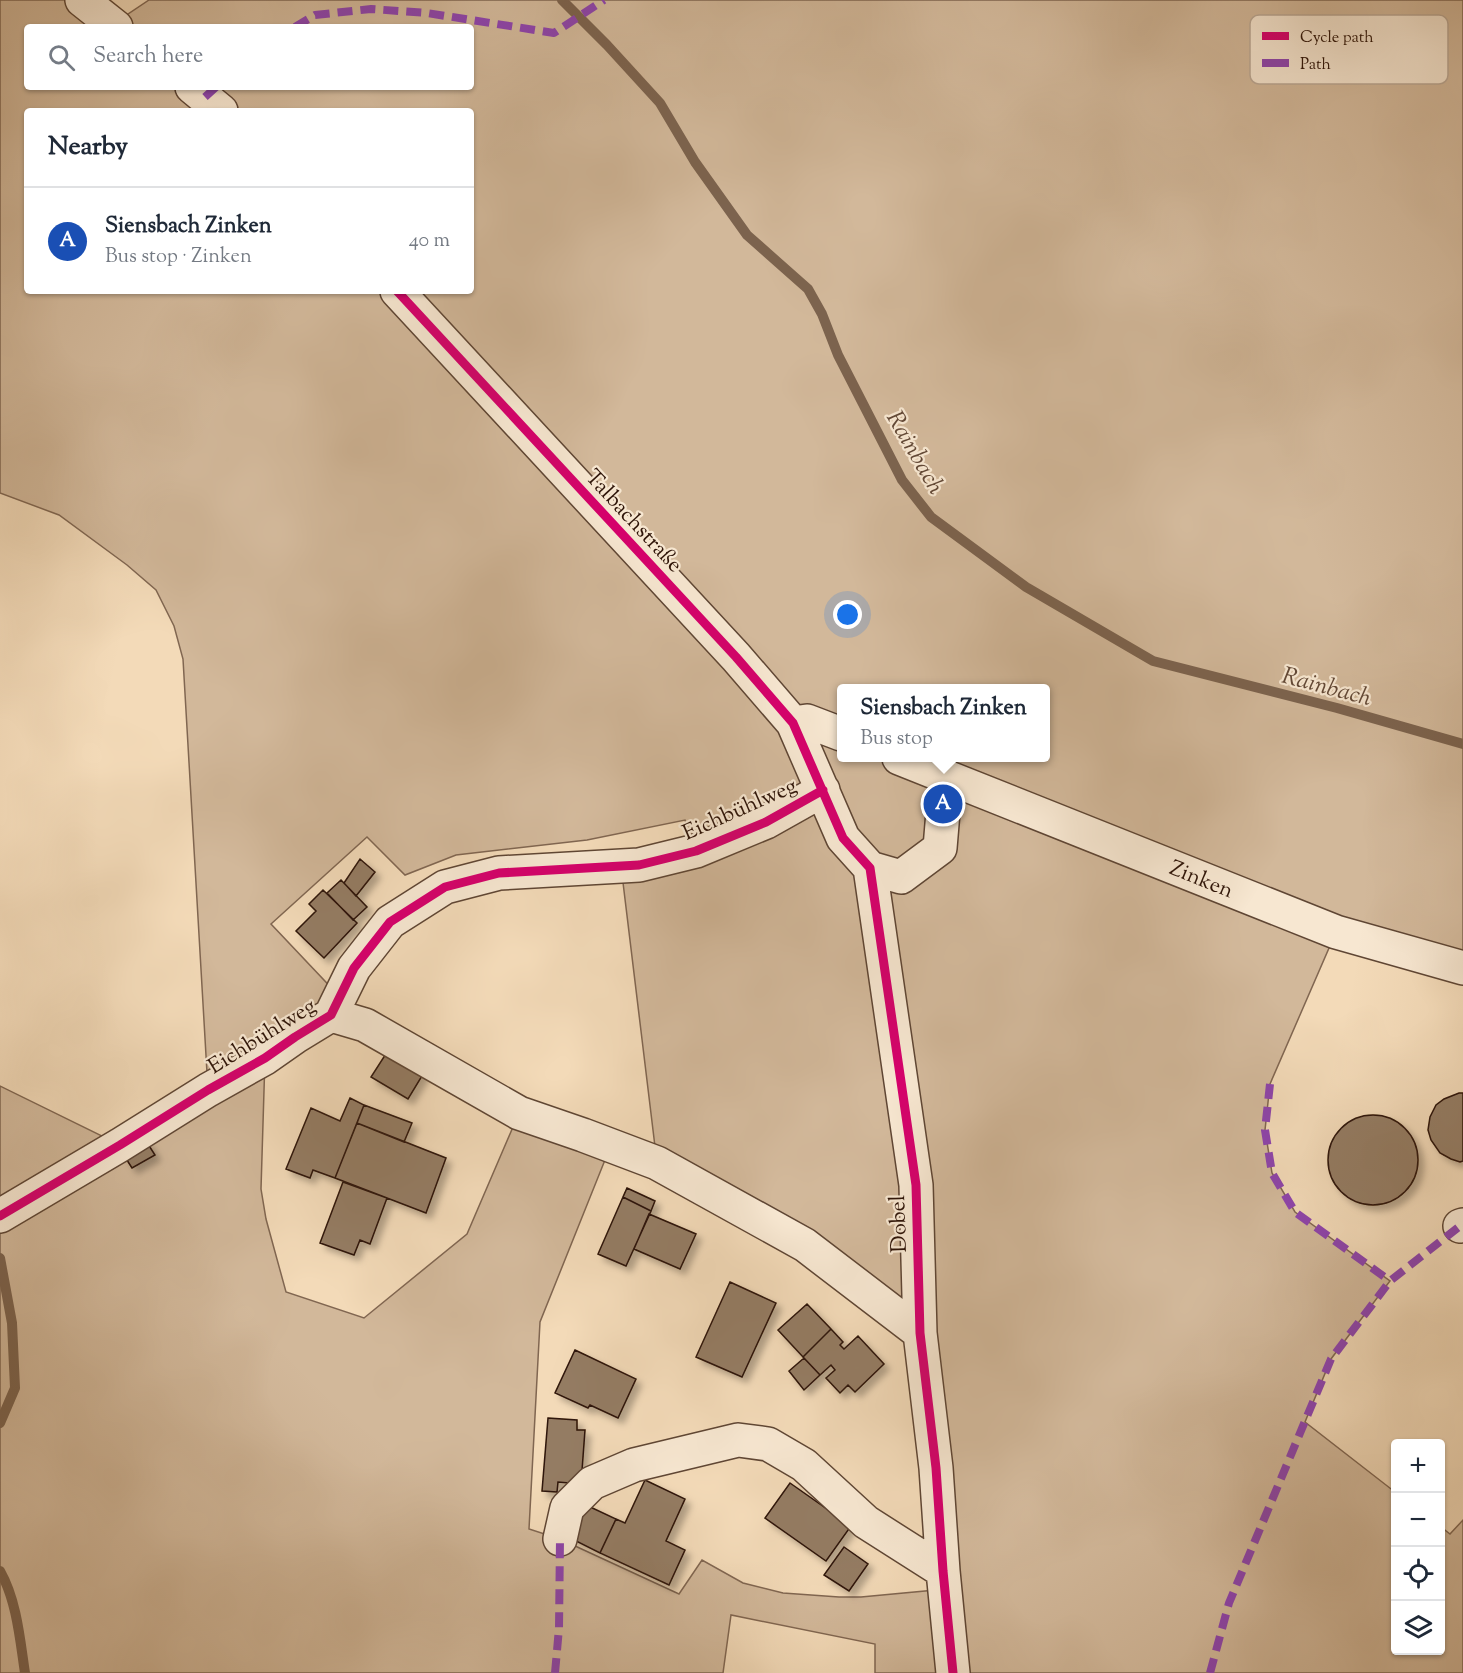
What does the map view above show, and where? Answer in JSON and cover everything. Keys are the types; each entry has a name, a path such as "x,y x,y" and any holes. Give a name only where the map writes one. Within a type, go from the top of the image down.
{"street":[{"path":"82,0 112,24"},
{"path":"196,90 217,108"},
{"name":"Talbachstraße","path":"400,294 736,657 793,723 823,790"},
{"path":"793,723 807,721 837,732"},
{"name":"Zinken","path":"909,762 1336,932 1463,968"},
{"path":"823,790 843,838 870,868 902,877 940,848 946,776"},
{"name":"Eichbühlweg","path":"0,1216 265,1058 331,1016 354,968 390,922 445,887 498,873 639,865 696,851 766,822 823,790"},
{"name":"Dobel","path":"870,868 916,1185 920,1333 936,1468 953,1673"},
{"path":"331,1016 365,1025 519,1113 668,1168 805,1245 920,1333"},
{"path":"560,1539 567,1508 592,1483 634,1465 738,1440 768,1444 804,1465 866,1522 943,1571"}],"shaded area":[{"path":"0,0 82,0 113,24 149,0 1463,0 1463,968 1336,932 1270,1084 1265,1130 1272,1173 1295,1212 1390,1281 1331,1359 1305,1422 1391,1489 1391,1655 1445,1655 1445,1530 1450,1534 1463,1520 1463,1673 875,1673 875,1644 731,1615 723,1673 0,1673 0,1086 120,1145 208,1090 183,659 174,626 156,590 127,565 59,515 0,493","holes":["685,820 695,851 621,866 657,1163 920,1333 946,1589 861,1597 783,1593 743,1583 702,1560 679,1594 560,1539 529,1529 540,1322 611,1145 519,1113 467,1234 364,1318 286,1292 266,1219 261,1189 265,1058 340,997 271,924 367,837 405,875 456,855 587,840"]}],"building":[{"path":"360,859 375,872 356,896 344,883"},
{"path":"341,880 367,907 353,920 327,893"},
{"path":"323,890 357,923 324,958 296,931 316,911 309,904"},
{"path":"389,1049 425,1071 408,1099 371,1077"},
{"path":"1463,1093 1463,1161 1460,1162 1440,1153 1431,1140 1428,1130 1430,1117 1436,1105"},
{"path":"350,1098 364,1105 335,1178 313,1170 310,1178 286,1169 311,1108 340,1121"},
{"path":"364,1105 412,1123 404,1142 357,1123"},
{"path":"1364,1115 1382,1115 1398,1122 1411,1135 1418,1151 1418,1169 1411,1185 1398,1198 1382,1205 1364,1205 1348,1198 1335,1185 1328,1169 1328,1151 1335,1135 1348,1122"},
{"path":"357,1123 446,1158 426,1213 335,1178"},
{"path":"146,1141 155,1155 132,1168 123,1154"},
{"path":"343,1182 387,1198 370,1244 360,1240 354,1255 320,1243"},
{"path":"627,1188 655,1201 651,1211 623,1197"},
{"path":"623,1197 651,1211 626,1266 598,1254"},
{"path":"649,1214 696,1234 680,1269 634,1249"},
{"path":"730,1282 776,1303 742,1377 696,1357"},
{"path":"807,1304 831,1329 803,1357 778,1330"},
{"path":"831,1329 843,1342 840,1345 844,1349 858,1336 884,1364 855,1392 848,1385 840,1393 826,1378 835,1370 831,1365 820,1375 803,1357"},
{"path":"575,1350 636,1379 618,1418 555,1393"},
{"path":"804,1358 820,1375 804,1390 789,1371"},
{"path":"548,1418 577,1420 577,1430 585,1430 581,1484 558,1482 557,1492 542,1491"},
{"path":"645,1480 685,1499 666,1541 685,1550 669,1585 600,1553 616,1519 625,1523"},
{"path":"790,1483 851,1526 826,1561 765,1518"},
{"path":"586,1505 616,1519 600,1553 570,1538"},
{"path":"844,1547 868,1564 849,1591 824,1575"}],"waterway":[{"name":"Rainbach","path":"562,0 660,103 695,162 747,235 808,289 822,314 838,355 902,480 931,517 1026,587 1153,661 1337,708 1463,744"},
{"path":"0,1258 12,1323 15,1388 0,1423"},
{"path":"0,1571 14,1608 25,1673"}],"marked path":[{"path":"300,24 315,15 371,9 427,13 554,33 604,0"},
{"path":"205,97 213,90"},
{"path":"1270,1084 1265,1130 1272,1173 1295,1212 1390,1281"},
{"path":"1210,1673 1229,1603 1331,1359 1390,1281 1460,1226"},
{"path":"555,1673 559,1628 560,1539"}],"cycle path":[{"path":"400,294 736,657 793,723 843,838 870,868 916,1185 920,1333 936,1468 953,1673"},
{"path":"0,1216 265,1058 331,1015 354,968 390,922 445,887 499,873 639,865 696,851 766,822 823,790"}],"place":[{"name":"Siensbach Zinken","path":"943,804"}]}
